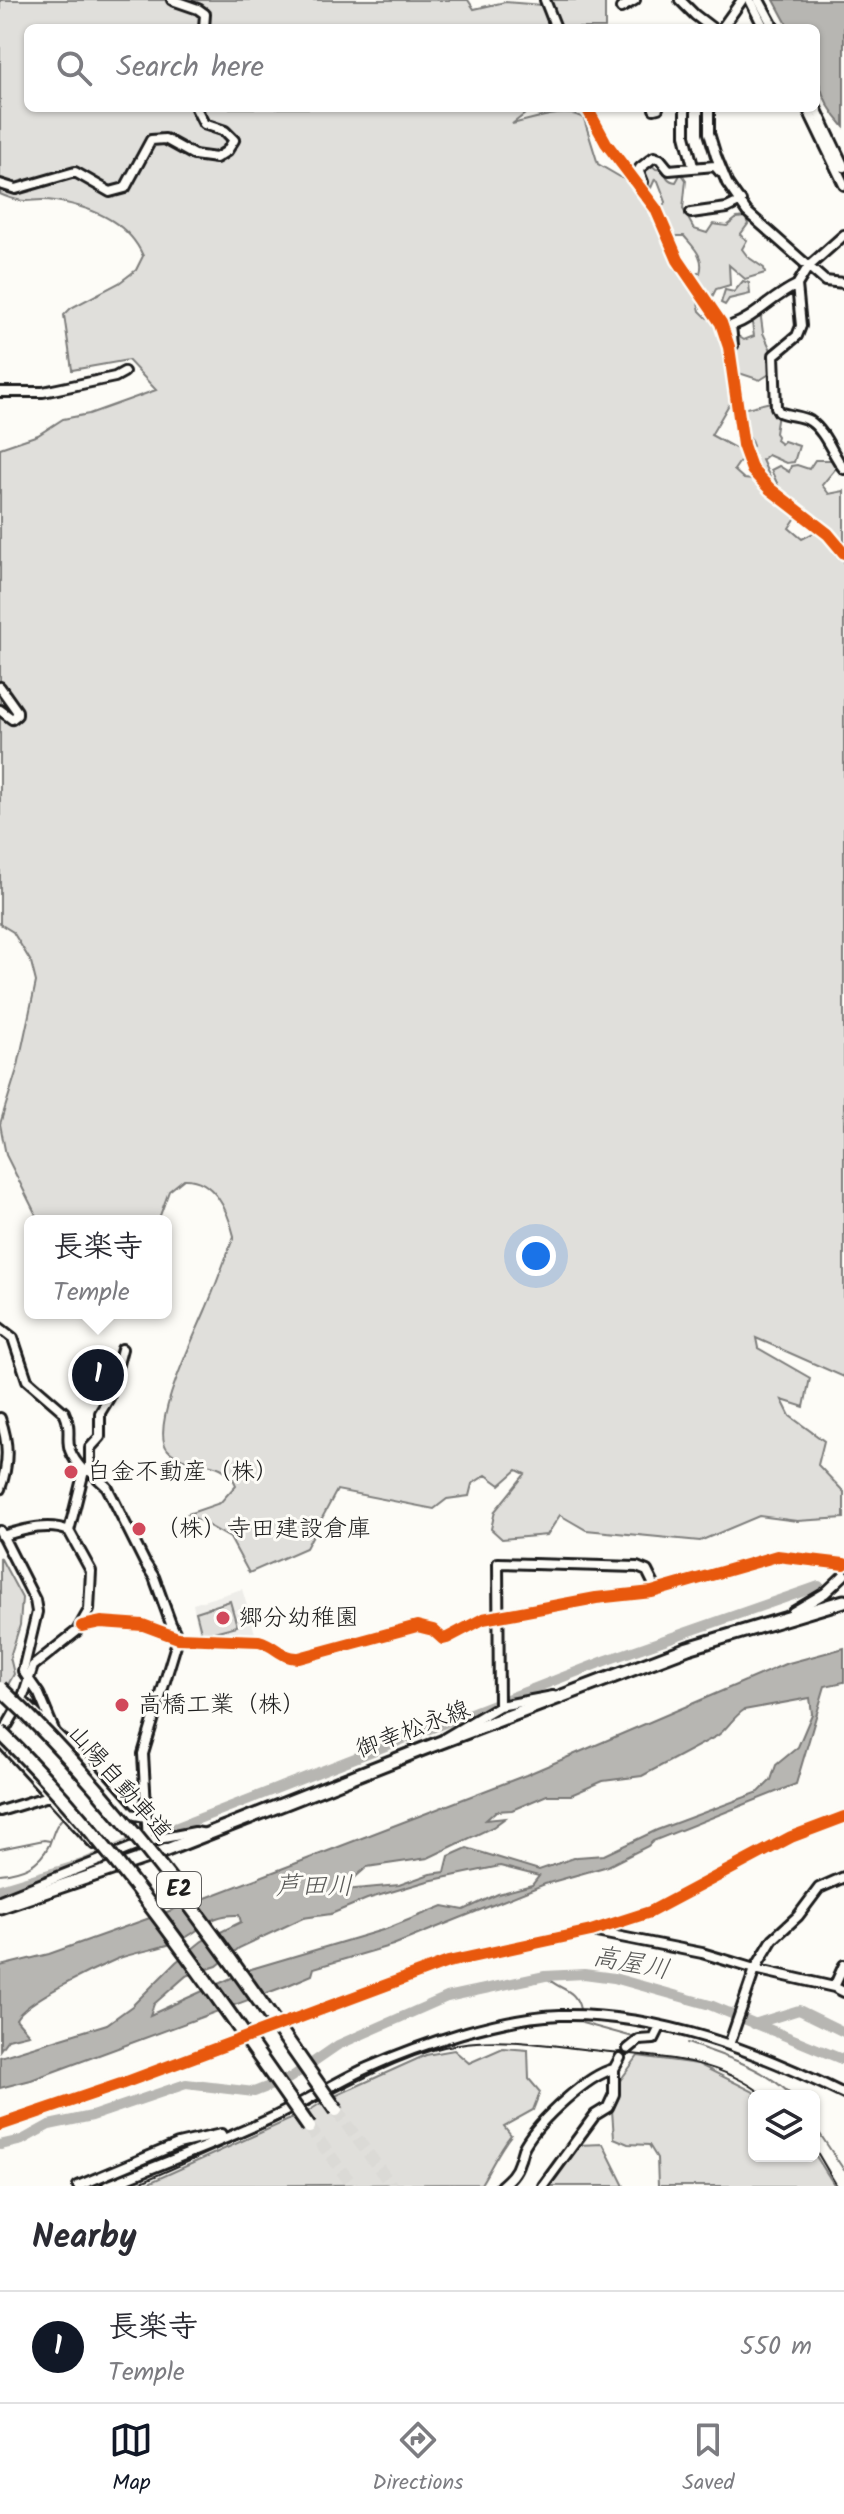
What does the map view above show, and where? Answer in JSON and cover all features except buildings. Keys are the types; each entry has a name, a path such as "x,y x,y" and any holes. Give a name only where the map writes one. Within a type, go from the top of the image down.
{"highway":[{"name":"山陽自動車道","path":"0,1688 77,1765 134,1831 336,2110"},
{"name":"E2","path":"0,1737 66,1801 134,1883 309,2127"}],"main road":[{"name":"御幸松永線","path":"0,1907 159,1853 688,1648 844,1601"}],"street":[{"path":"172,0 205,14 204,24"},
{"path":"545,0 554,24"},
{"path":"621,8 635,0"},
{"path":"680,0 707,24"},
{"path":"725,24 742,0"},
{"path":"751,0 766,17"},
{"path":"751,0 766,24"},
{"path":"759,0 768,24"},
{"path":"0,184 16,189 75,172 110,192 125,188 151,140 165,139 194,155 216,158 227,151 234,140 225,131 204,124 198,112"},
{"path":"589,112 606,143 656,209 678,260 721,323 729,347 743,445 752,470 770,489 828,534 844,553"},
{"path":"685,112 685,135 693,166"},
{"path":"709,112 709,133 724,177"},
{"path":"809,112 844,185"},
{"path":"818,112 844,167"},
{"path":"640,186 643,182 640,168 654,157 669,170 675,171 693,166 715,166 747,212 825,281 844,283"},
{"path":"691,213 727,208 741,201"},
{"path":"729,347 733,345 731,326 751,319 779,293 797,285 808,267 844,235"},
{"path":"797,285 801,326 797,336 774,355 778,390 776,407 787,416 810,421 822,433 844,469"},
{"path":"0,392 43,392 115,377 124,372"},
{"path":"0,687 17,715 8,718 0,710"},
{"path":"0,1328 13,1338 27,1380 64,1412 69,1452 107,1487 154,1577 178,1638 143,1754 148,1841"},
{"path":"82,1626 89,1610 91,1571 69,1531 87,1471 90,1448 100,1437 100,1413 109,1398 122,1349"},
{"path":"0,1418 8,1447 8,1462 0,1489"},
{"path":"54,1730 39,1694 23,1671 37,1612 35,1600 1,1533 58,1526 69,1531"},
{"path":"104,1855 0,1737 22,1700 33,1666 82,1626 101,1622 143,1625 178,1638 259,1641 270,1643 284,1657 299,1658 417,1626 425,1626 443,1639 483,1619 596,1598 657,1591 777,1556 844,1564"},
{"path":"499,1703 497,1564 637,1567 647,1571 657,1591"},
{"path":"791,1618 793,1612 825,1593 844,1575"},
{"path":"439,1743 499,1703 558,1697"},
{"path":"22,1700 54,1730 130,1814 146,1817"},
{"path":"0,1811 52,1795"},
{"path":"0,2125 121,2084 448,1962 586,1932 650,1912 761,1852 844,1817"},
{"path":"830,1821 835,1825 844,1824"},
{"path":"0,1900 104,1855 148,1841 195,1832 207,1834"},
{"path":"729,2045 754,1970 773,1939 798,1916 819,1888 844,1877"},
{"path":"586,1932 702,1953 754,1970 834,1987 844,1992"},
{"path":"834,1987 844,1965"},
{"path":"107,2186 224,2138 399,2054 518,2019 576,2015 660,2027 729,2045 788,2067 844,2094"},
{"path":"628,2049 639,2040 654,2039 660,2027"},
{"path":"543,2186 595,2115 608,2107 614,2094 614,2069 620,2058"},
{"path":"501,2186 510,2179 523,2147 538,2125 582,2088 614,2069"},
{"path":"78,2186 178,2144 221,2134 224,2138"}],"shaded area":[{"path":"0,0 468,0 474,9 505,2 542,5 549,24 24,24 24,112 528,112 512,124 549,115 577,115 584,119 598,164 627,181 642,197 660,226 673,259 696,294 700,311 716,321 731,401 711,435 737,449 743,457 734,470 744,479 753,480 797,516 789,528 802,539 819,530 844,560 844,1377 756,1338 758,1348 810,1378 804,1407 782,1400 790,1416 824,1441 818,1465 844,1492 844,1518 797,1521 759,1516 700,1541 586,1530 560,1515 547,1535 502,1539 491,1529 495,1511 525,1474 517,1470 500,1485 486,1475 472,1484 469,1496 447,1499 434,1509 337,1490 306,1548 249,1573 230,1538 188,1514 220,1503 236,1485 223,1470 176,1456 168,1450 163,1439 168,1403 175,1382 234,1236 228,1216 218,1198 204,1184 184,1179 169,1191 160,1215 36,1215 6,1155 0,1124 18,1066 36,982 31,962 13,932 0,924 0,448 38,435 63,419 89,414 156,390 128,360 72,370 64,315 71,308 119,283 136,270 143,256 128,233 95,212 55,201 23,201 0,194"},
{"path":"550,0 605,0 605,24 559,24"},
{"path":"649,163 656,169 665,170 671,181 676,182 681,173 686,180 683,209 694,229 707,233 713,224 727,226 737,218 745,217 748,224 740,235 747,240 742,249 764,268 765,273 745,279 729,265 730,285 716,289 710,301 691,273 700,273 698,253 684,236 676,236 678,247 675,247 660,208 666,202 658,181 655,179 651,188 640,172"},
{"path":"743,281 749,283 750,294 729,299 725,305 721,303 725,290 734,292"},
{"path":"756,318 761,318 763,333 772,352 771,373 760,380 736,372 733,356 736,352 735,334 744,340 754,336 752,323"},
{"path":"775,401 778,414 776,440 781,444 784,441 799,446 794,462 786,463 768,455 762,460 773,484 758,471 748,451 753,446 742,409"},
{"path":"815,460 833,460 837,467 822,485 829,494 844,491 844,548 824,524 782,494 771,470 779,466 789,472 791,466 797,465 809,469"},
{"path":"0,1557 22,1598 20,1625 10,1657 14,1674 0,1699"},
{"name":"郷分幼稚園","path":"242,1589 254,1638 199,1635 193,1604"},
{"path":"230,1601 237,1626 202,1635 196,1612"},
{"path":"503,2048 528,2050 529,2079 540,2092 533,2110 504,2126 511,2135 481,2184 142,2186 293,2118 302,2131 314,2127 307,2112 324,2101 334,2115 343,2107 335,2096 426,2055 454,2050 469,2063"},
{"path":"638,2056 698,2064 750,2090 748,2162 820,2162 835,2186 658,2186 657,2158 649,2145 628,2144 614,2138 612,2110 619,2097 619,2082"},
{"path":"603,2144 624,2186 548,2186 577,2145"}],"water":[{"path":"774,0 844,0 844,127 827,103 820,84 820,24 787,24"},
{"name":"芦田川","path":"844,1648 844,1682 825,1686 796,1784 653,1841 608,1866 545,1884 393,1945 314,1968 312,1975 286,1986 31,2080 0,2088 0,2057 107,2024 132,2006 202,1941 241,1922 239,1915 214,1919 175,1942 117,1959 62,1986 22,2012 16,2019 29,2034 8,2039 0,2050 0,1966 49,1954 203,1899 526,1775 785,1664","holes":["810,1698 812,1714 798,1747 776,1765 771,1780 759,1792 657,1830 604,1855 577,1857 539,1870 467,1848 449,1856 445,1872 399,1885 344,1890 367,1867 428,1858 493,1827 505,1818 486,1820 496,1811 512,1810 547,1795 571,1795 603,1781 642,1776 717,1736 744,1710","500,1866 539,1876 532,1885 498,1894 464,1910 443,1906 386,1929 251,1969 150,2015 154,2004 186,1976 217,1966 239,1948 303,1918 331,1914 367,1899 428,1881"]}],"waterway":[{"path":"151,1835 607,1660 819,1586"},
{"path":"0,1874 15,1872 35,1863 45,1852 56,1826 65,1816"},
{"path":"0,1849 50,1841"},
{"path":"0,1889 82,1864 135,1841"},
{"name":"高屋川","path":"0,2145 22,2140 49,2125 92,2116 186,2084 254,2092 290,2078 338,2045 447,1997 545,1976 584,1974 614,1978 710,2005 844,2060"},
{"path":"545,1976 570,1993 580,2009"},
{"path":"754,2024 799,2010 844,2032"},
{"path":"582,2023 633,2037"},
{"path":"687,2043 757,2070 785,2090"},
{"path":"820,2134 844,2170"}],"tunnel":[{"path":"336,2110 392,2186"},
{"path":"309,2127 353,2186"}],"railway":[{"path":"132,2186 257,2131 397,2063 459,2044 516,2042 691,2062 730,2075 756,2090"},
{"path":"820,2157 837,2186"}],"cycle path":[{"path":"589,112 606,143 656,209 678,260 721,323 729,347 743,445 752,470 770,489 828,534 844,553"},
{"path":"82,1626 101,1622 143,1625 178,1638 259,1641 288,1656 299,1658 417,1626 433,1630 443,1639 483,1619 596,1598 652,1592 777,1556 844,1564"},
{"path":"0,2125 121,2084 448,1962 591,1931 650,1912 791,1837 844,1817"}],"place":[{"name":"長楽寺","path":"98,1375"},
{"name":"白金不動産（株）","path":"71,1472"},
{"name":"（株）寺田建設倉庫","path":"139,1529"},
{"name":"郷分幼稚園","path":"223,1618"},
{"name":"高橋工業（株）","path":"122,1705"}]}
